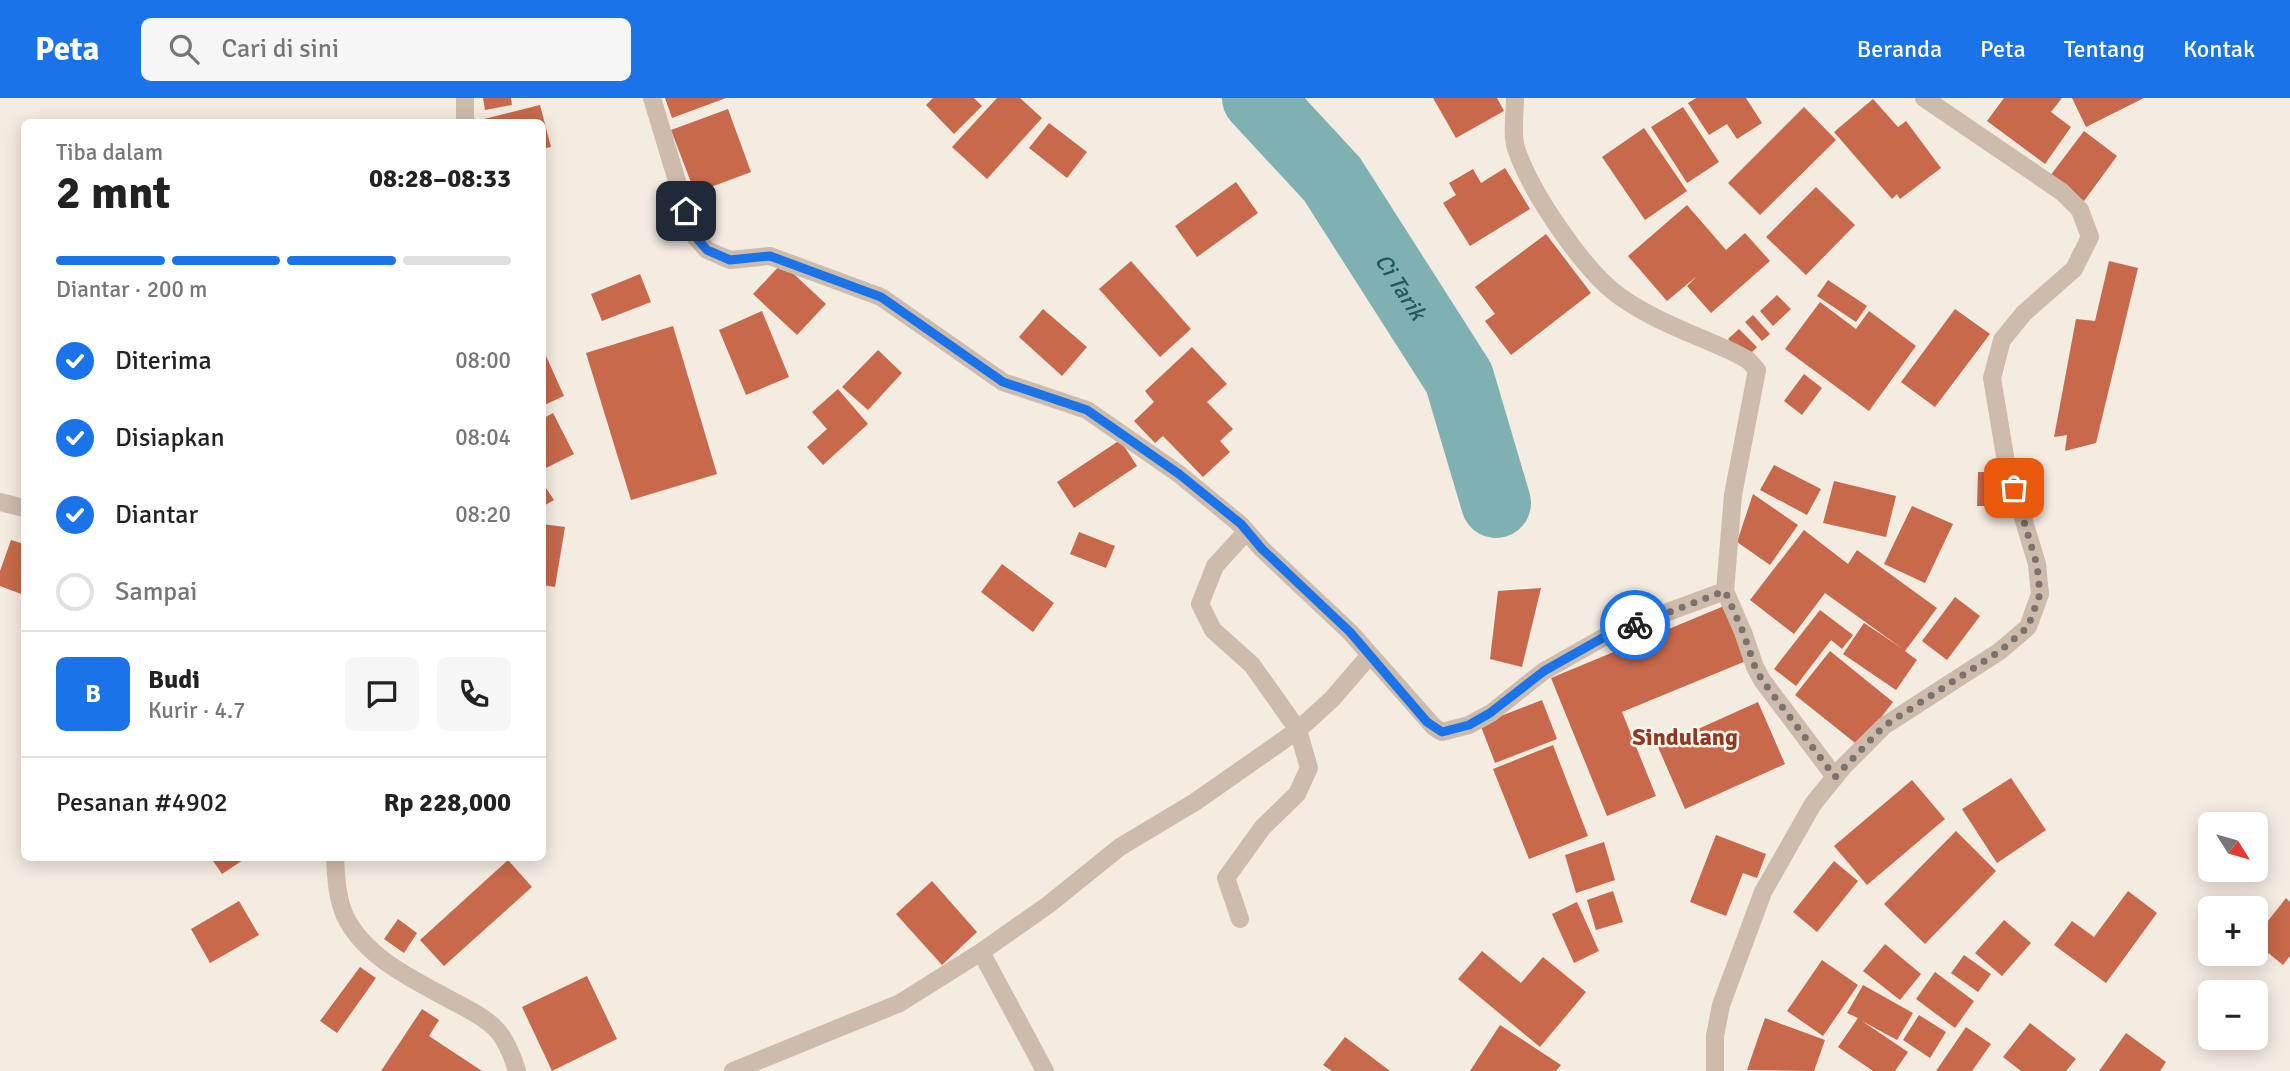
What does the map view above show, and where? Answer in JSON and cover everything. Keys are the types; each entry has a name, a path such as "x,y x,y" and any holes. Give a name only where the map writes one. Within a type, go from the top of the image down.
{"street":[{"path":"465,98 465,119"},
{"path":"652,98 693,234 707,250 730,260 770,256 881,297 1003,382 1087,410 1208,495 1350,632 1427,722 1442,732 1469,725 1490,713 1544,671 1613,632 1725,591"},
{"path":"1515,98 1515,149 1537,194 1587,264 1619,296 1639,309 1733,352 1748,360 1757,370 1733,495 1725,591 1762,680 1835,777"},
{"path":"1715,1071 1715,1036 1721,1005 1763,892 1812,804 1884,726 2000,651 2028,627 2040,594 2037,565 2006,462 1992,378 2002,340 2024,313 2074,270 2090,237 2080,210 2062,192 1924,98"},
{"path":"0,502 21,507"},
{"path":"1240,919 1226,878 1263,827 1297,794 1309,768 1298,730 1252,665 1213,630 1200,604 1215,566 1246,531"},
{"path":"733,1071 900,1003 981,952 1048,905 1120,846 1195,802 1298,730 1332,699 1370,655"},
{"path":"335,861 336,883 345,916 367,946 405,975 496,1029 513,1058 517,1071"},
{"path":"981,952 1045,1071"}],"building":[{"path":"483,98 511,98 512,105 485,110"},
{"path":"665,98 726,98 672,118"},
{"path":"933,98 974,98 982,106 954,134 926,105"},
{"path":"997,98 1020,98 1042,118 987,179 952,147"},
{"path":"1433,98 1497,98 1504,111 1456,138"},
{"path":"1696,98 1746,98 1762,123 1737,139 1727,124 1709,135 1688,103"},
{"path":"2004,98 2062,98 2051,112 2071,127 2045,164 1987,121"},
{"path":"2072,98 2144,98 2086,127"},
{"path":"1873,99 1898,127 1906,121 1941,168 1900,199 1897,194 1892,199 1834,132"},
{"path":"540,105 544,119 484,119"},
{"path":"1683,107 1719,162 1687,183 1651,127"},
{"path":"1804,107 1836,140 1760,215 1728,183"},
{"path":"728,109 751,172 695,193 671,130"},
{"path":"1049,123 1087,152 1067,178 1029,148"},
{"path":"546,128 551,147 546,148"},
{"path":"1644,128 1687,191 1645,220 1602,157"},
{"path":"2084,131 2117,156 2084,201 2050,176"},
{"path":"1505,168 1530,209 1470,246 1443,203 1456,195 1449,183 1473,169 1481,183"},
{"path":"1236,182 1258,213 1197,257 1175,226"},
{"path":"1816,187 1855,225 1806,275 1766,237"},
{"path":"1687,205 1726,250 1745,233 1770,261 1711,313 1687,286 1697,276 1667,301 1628,256"},
{"path":"1546,234 1591,293 1511,355 1485,321 1495,314 1475,287"},
{"path":"1131,261 1191,329 1160,357 1099,289"},
{"path":"2109,261 2138,268 2096,443 2065,451 2067,435 2054,437 2076,319 2095,321"},
{"path":"782,263 826,304 797,335 753,294"},
{"path":"640,274 651,302 602,321 591,294"},
{"path":"1828,280 1867,306 1856,322 1817,296"},
{"path":"1777,295 1791,309 1773,326 1760,311"},
{"path":"1820,302 1856,329 1869,311 1916,346 1869,411 1785,349"},
{"path":"1043,309 1087,347 1062,376 1019,337"},
{"path":"1955,309 1990,334 1935,407 1901,382"},
{"path":"762,311 789,377 746,395 719,330"},
{"path":"1753,315 1770,334 1762,341 1745,322"},
{"path":"673,326 717,474 631,500 586,353"},
{"path":"1739,329 1757,347 1746,358 1728,339"},
{"path":"1192,347 1227,384 1207,402 1233,429 1220,441 1230,452 1203,477 1163,436 1155,443 1134,421 1154,402 1145,391"},
{"path":"878,350 902,373 868,410 842,387"},
{"path":"546,356 564,396 546,404"},
{"path":"1804,374 1822,388 1802,415 1784,401"},
{"path":"838,389 868,424 823,465 807,447 827,429 812,412"},
{"path":"553,413 574,454 546,468 546,417"},
{"path":"1120,440 1137,466 1074,508 1057,482"},
{"path":"1774,465 1821,489 1807,515 1760,490"},
{"path":"1978,472 1999,472 1999,506 1977,506"},
{"path":"1834,481 1896,496 1886,537 1823,523"},
{"path":"546,488 554,500 546,505"},
{"path":"1753,494 1798,525 1770,565 1737,542"},
{"path":"1912,506 1953,524 1925,583 1884,564"},
{"path":"546,525 565,527 555,587 546,586"},
{"path":"1804,530 1848,564 1857,550 1937,608 1905,651 1917,660 1896,690 1843,654 1864,623 1903,649 1825,593 1794,634 1750,600"},
{"path":"1079,532 1115,546 1106,568 1070,554"},
{"path":"11,540 21,543 21,594 0,586 0,571"},
{"path":"1002,564 1054,603 1033,632 981,592"},
{"path":"1541,588 1522,667 1490,659 1498,591"},
{"path":"1955,597 1980,616 1947,660 1922,641"},
{"path":"1724,606 1746,661 1622,712 1656,796 1607,816 1551,678"},
{"path":"1820,610 1853,635 1842,649 1831,640 1796,686 1774,669"},
{"path":"1830,651 1893,702 1859,746 1795,695"},
{"path":"1542,700 1557,739 1495,763 1480,724"},
{"path":"1758,702 1785,764 1685,809 1658,747"},
{"path":"1553,745 1588,836 1529,859 1493,769"},
{"path":"2011,778 2046,830 1997,863 1962,809"},
{"path":"1912,780 1945,819 1867,885 1834,846"},
{"path":"1956,831 1996,871 1925,944 1884,904"},
{"path":"1716,835 1766,854 1757,878 1743,873 1726,916 1690,902"},
{"path":"1604,842 1615,880 1576,893 1565,855"},
{"path":"213,861 242,861 222,874"},
{"path":"507,861 532,887 444,966 420,940"},
{"path":"1834,861 1858,881 1817,932 1793,912"},
{"path":"932,881 977,932 942,965 896,914"},
{"path":"1613,891 1623,922 1596,930 1587,900"},
{"path":"2128,891 2157,913 2106,983 2054,945 2072,921 2094,937"},
{"path":"2286,898 2290,902 2290,956 2283,965 2268,953 2268,921"},
{"path":"239,901 259,935 210,963 191,929"},
{"path":"1577,902 1599,951 1574,963 1552,914"},
{"path":"398,919 417,933 404,953 384,939"},
{"path":"2004,920 2031,943 2002,976 1975,953"},
{"path":"1885,944 1921,974 1900,1000 1863,971"},
{"path":"1482,951 1521,983 1543,957 1586,992 1540,1047 1458,979"},
{"path":"1964,955 1991,974 1978,992 1951,973"},
{"path":"1822,960 1858,985 1823,1036 1787,1011"},
{"path":"360,967 376,978 337,1033 320,1021"},
{"path":"1935,972 1974,1001 1955,1028 1916,999"},
{"path":"587,976 617,1039 552,1071 522,1007"},
{"path":"1863,985 1913,1013 1897,1040 1862,1021 1908,1052 1895,1071 1873,1071 1838,1047 1858,1018 1847,1013"},
{"path":"422,1009 439,1020 429,1036 482,1071 381,1071"},
{"path":"1919,1015 1946,1032 1930,1058 1903,1040"},
{"path":"1765,1018 1825,1040 1814,1071 1747,1070"},
{"path":"2030,1023 2076,1059 2066,1071 2021,1071 2003,1057"},
{"path":"1500,1025 1561,1065 1556,1071 1470,1071"},
{"path":"1966,1027 1991,1044 1972,1071 1936,1071"},
{"path":"2126,1033 2166,1062 2160,1071 2099,1071"},
{"path":"1345,1037 1390,1071 1332,1071 1323,1065"}],"waterway":[{"name":"Ci Tarik","path":"1257,98 1332,179 1459,378 1496,503"}],"way so far":[{"path":"1635,625 1725,591 1762,680 1835,777 1884,726 2000,651 2028,627 2040,594 2037,565 2014,488"}],"district":[{"name":"Sindulang","path":"1685,737"}],"route":[{"path":"686,211 693,234 707,250 730,260 770,256 881,297 1003,382 1087,410 1208,495 1241,524 1262,549 1350,632 1427,722 1442,732 1469,725 1490,713 1544,671 1613,632 1635,625"}]}
